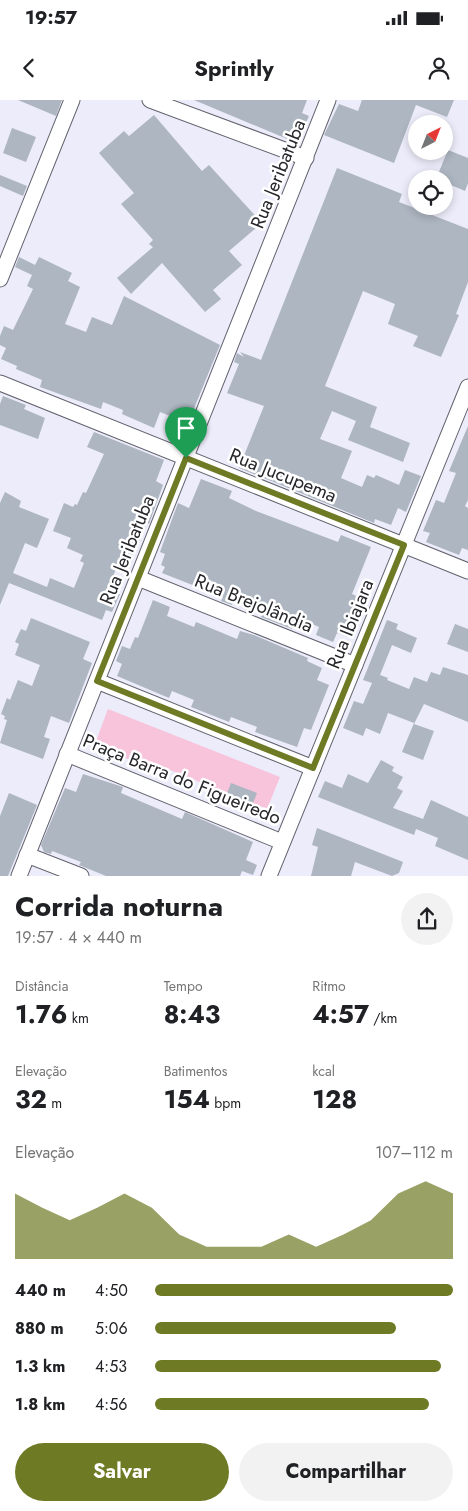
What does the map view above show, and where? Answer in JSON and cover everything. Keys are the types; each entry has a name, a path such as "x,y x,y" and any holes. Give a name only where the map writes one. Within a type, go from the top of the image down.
{"street":[{"path":"0,279 72,100"},
{"path":"150,100 306,158"},
{"name":"Rua Jeribatuba","path":"19,876 328,100"},
{"name":"Rua Jucupema","path":"0,383 468,571"},
{"name":"Rua Ibiajara","path":"269,876 468,387"},
{"name":"Rua Brejolândia","path":"138,578 354,665"},
{"path":"97,681 313,768"},
{"name":"Praça Barra do Figueiredo","path":"68,754 282,842"},
{"path":"27,854 81,876"}],"shaded area":[{"path":"108,709 280,777 267,809 165,768 162,774 107,750 108,746 96,741"}],"building":[{"path":"18,100 62,100 56,116"},
{"path":"194,100 307,100 302,113 309,116 303,129 297,126 292,141"},
{"path":"362,100 454,100 448,115 442,115 416,105 412,115 408,115 408,126 394,163 324,135 339,104 358,111"},
{"path":"154,115 202,171 209,165 262,223 229,251 242,265 213,290 221,299 205,312 162,263 131,294 117,278 153,247 149,244 153,240 121,204 134,193 99,153 124,131 129,136"},
{"path":"12,128 36,137 26,162 3,153"},
{"path":"453,152 468,158 468,183 465,191 453,186 453,170 440,170 444,160 453,160"},
{"path":"337,168 402,194 399,202 408,206 408,215 432,215 468,229 468,282 456,314 459,315 441,357 413,346 418,336 388,324 395,304 363,291 325,386 377,407 370,427 410,443 403,462 348,440 356,421 332,411 320,439 352,451 341,478 362,487 367,475 374,478 376,475 399,485 405,470 421,476 406,512 398,508 391,525 375,519 374,523 239,468 264,406 227,393 239,364 234,362 237,353 244,357 240,352 261,360"},
{"path":"0,175 27,186 23,196 0,186"},
{"path":"19,257 35,265 39,257 72,273 68,281 80,287 65,324 86,332 92,317 112,325 124,296 220,345 188,423 160,412 154,428 122,414 123,410 103,402 101,409 40,387 42,380 16,369 17,366 1,359 6,348 0,345 0,336 4,326 13,330 33,289 27,286 32,275 15,267"},
{"path":"3,396 26,405 24,409 45,418 38,439 0,425 0,404"},
{"path":"468,426 468,500 465,506 468,508 468,550 462,548 459,555 426,542 430,533 423,531 436,500 444,503 456,473 449,471"},
{"path":"94,432 164,460 156,481 163,485 149,524 147,523 130,562 120,558 111,582 109,589 120,594 112,612 106,610 102,620 9,583 0,605 0,503 5,492 21,501 19,507 49,519 37,548 25,543 13,573 47,587 50,578 74,588 84,563 80,561 83,555 67,548 71,538 53,531 64,503 73,507 75,504 77,505 83,492 86,493 104,454 87,447"},
{"path":"201,479 232,491 229,498 256,511 338,542 341,535 371,547 352,594 363,599 347,637 337,633 333,642 316,635 319,627 296,617 292,629 261,617 266,605 237,594 232,605 221,601 223,597 162,573 165,567 161,565 165,554 160,552 178,503 189,508"},
{"path":"153,600 170,607 167,616 194,627 196,622 237,639 240,631 254,635 308,658 307,661 322,668 317,680 329,685 311,730 304,728 297,747 255,732 257,727 231,717 229,722 191,707 194,700 172,691 169,698 117,676 122,664 116,661 122,646 130,649 135,637 138,638"},
{"path":"31,618 90,642 83,659 92,663 69,723 51,716 44,737 50,739 43,759 0,743 7,720 1,714 7,698 10,700 18,680 32,686 40,665 15,655 19,644 15,642 21,629 26,631"},
{"path":"387,620 398,624 396,629 417,638 411,653 392,645 380,675 388,678 387,680 409,689 414,677 427,682 431,672 440,675 443,667 468,675 468,722 424,704 414,724 434,731 423,760 402,752 414,723 388,713 380,734 366,728 363,736 343,728 354,701 363,704 372,683 363,680"},
{"path":"455,624 468,629 468,652 447,644"},
{"path":"381,760 394,767 392,771 403,777 397,788 403,791 393,808 423,819 431,800 468,817 468,860 435,846 438,838 416,829 414,835 318,797 325,781 342,788 348,774 368,783"},
{"path":"83,774 123,787 121,793 182,819 185,812 253,842 246,860 257,865 253,875 242,871 240,876 106,876 79,865 81,862 52,851 51,854 44,852 41,845 65,788 76,792"},
{"path":"231,783 257,793 250,811 224,801"},
{"path":"9,793 37,805 8,876 0,876 0,816"},
{"path":"317,828 403,862 399,873 392,876 355,862 351,876 311,876 318,847 312,845"}],"route":[{"path":"186,458 404,545 313,768 97,681 186,458"}]}
